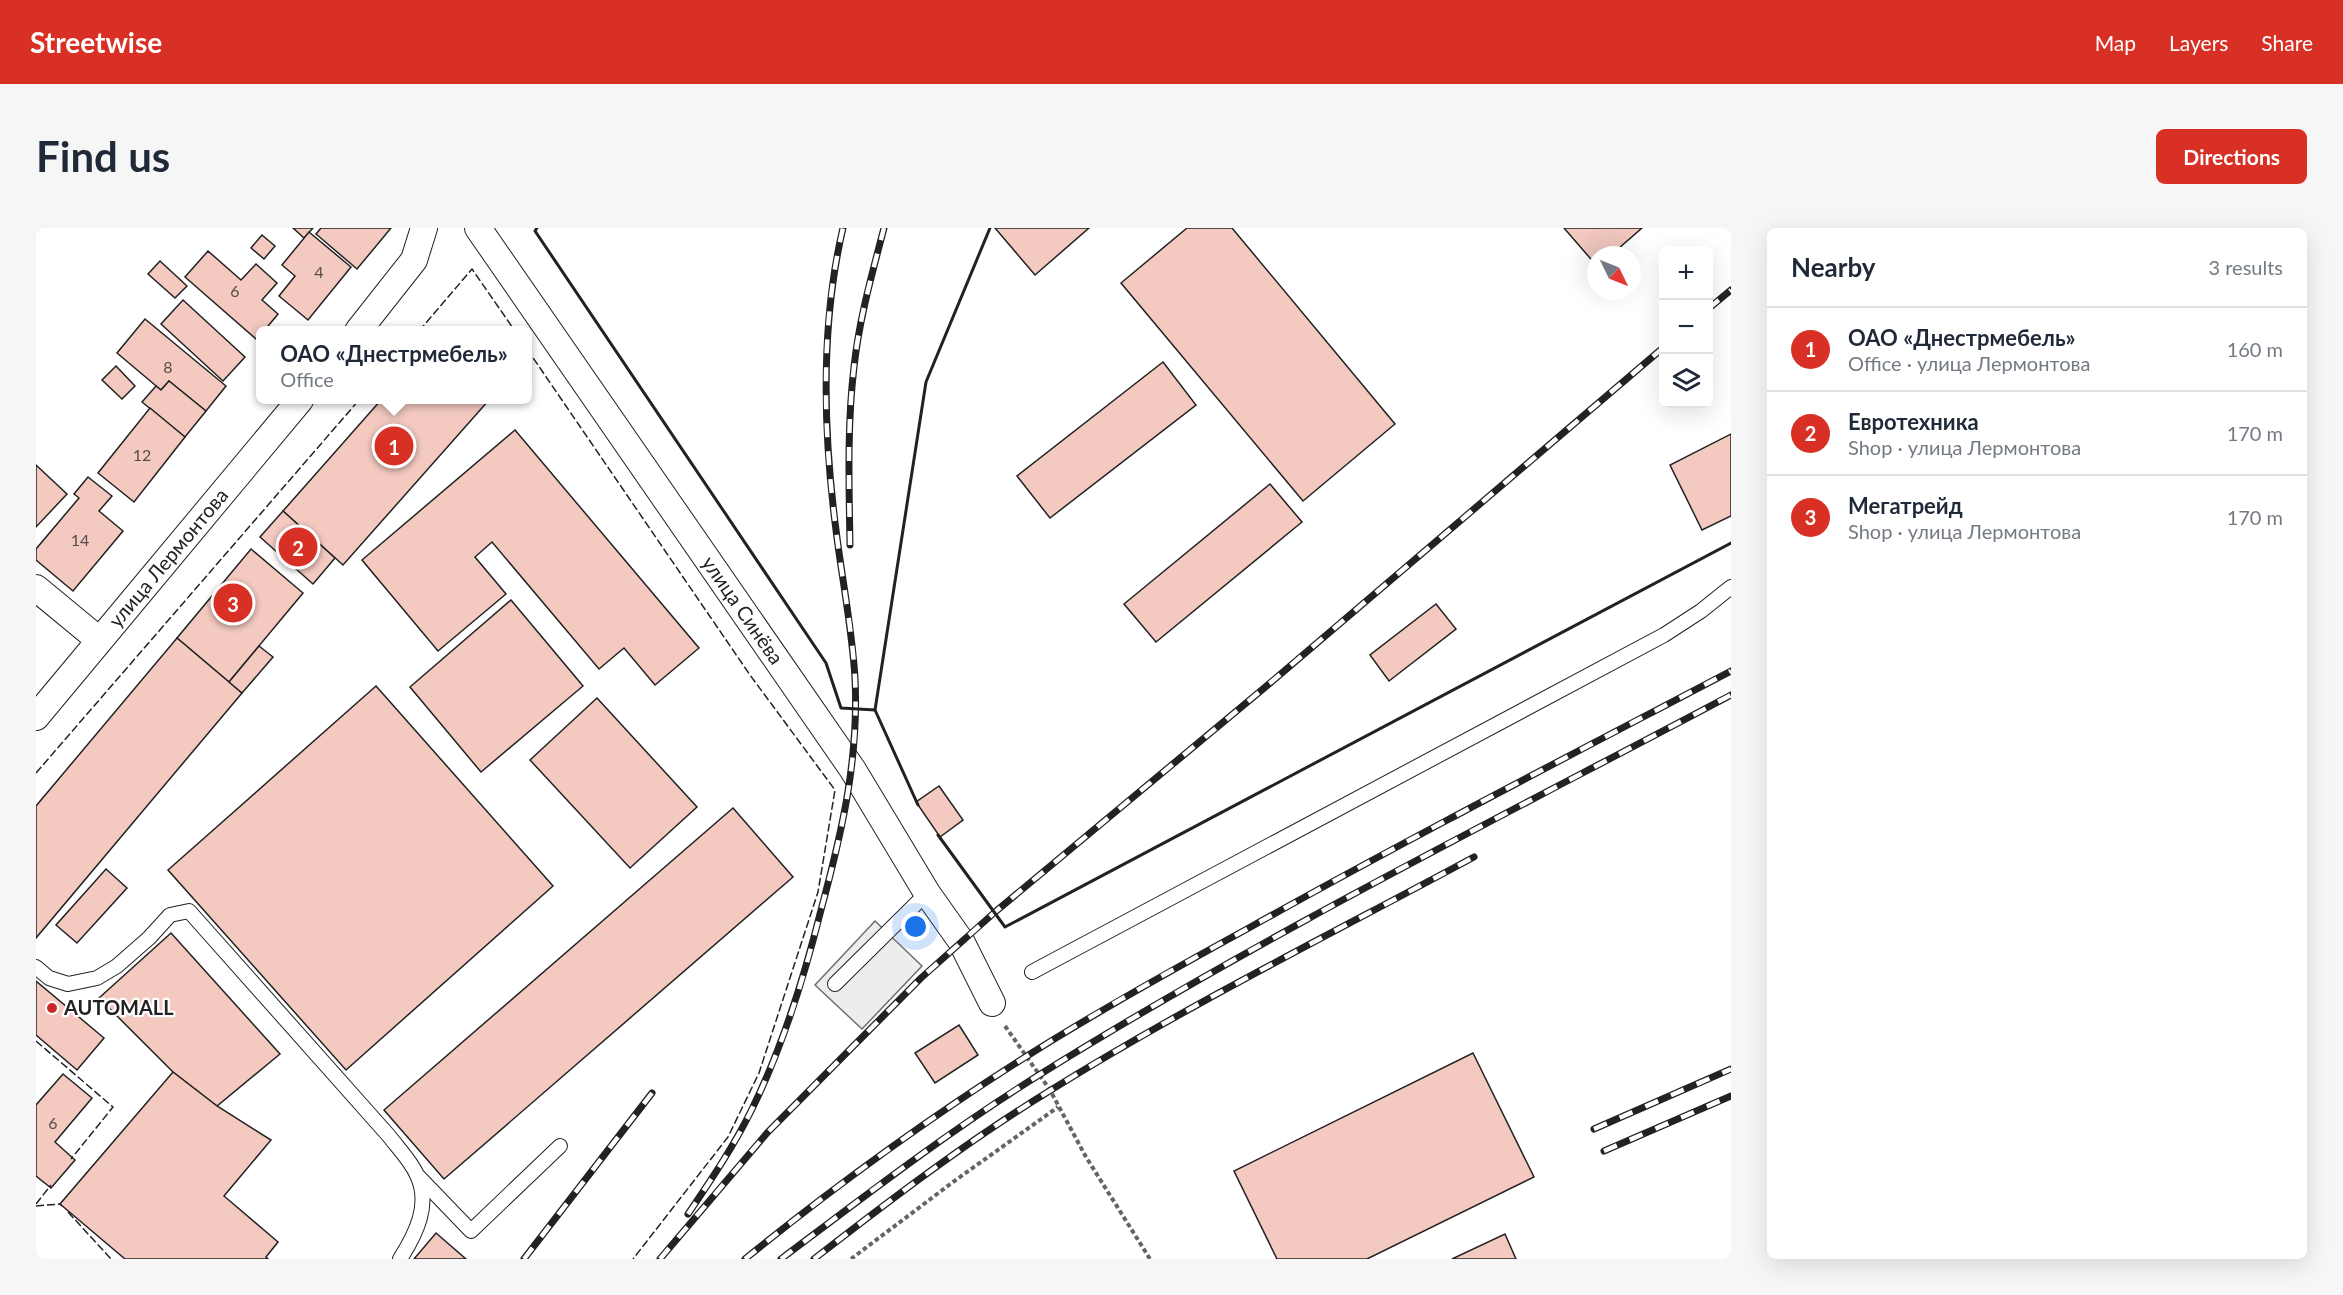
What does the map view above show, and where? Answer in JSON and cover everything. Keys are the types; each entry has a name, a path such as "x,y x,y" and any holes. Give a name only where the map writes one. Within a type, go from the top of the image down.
{"street":[{"path":"360,326 414,260 424,228"},
{"name":"улица Синёва","path":"478,228 853,771 927,893 961,941 992,1004"},
{"name":"улица Лермонтова","path":"36,717 296,404"},
{"path":"36,588 99,640"}],"lane":[{"path":"1032,972 1654,640 1701,611 1731,587"},
{"path":"835,984 927,893"},
{"path":"36,968 49,978 68,984 97,978 117,966 149,938 170,915 189,911 389,1136 418,1175 471,1232 560,1146"},
{"path":"400,1259 414,1236 424,1203 418,1175"}],"path":[{"path":"992,1004 1058,1107 1086,1157 1150,1259"},
{"path":"851,1259 1058,1107"}],"shaded area":[{"path":"875,921 922,966 862,1029 815,985"}],"building":[{"path":"293,228 313,228 304,238"},
{"path":"321,228 391,228 357,269 316,234"},
{"path":"995,228 1089,228 1035,275"},
{"path":"1187,228 1232,228 1395,424 1303,501 1121,283"},
{"path":"1564,228 1642,228 1621,246 1587,246 1587,255"},
{"path":"309,232 351,267 308,320 279,296 295,276 282,265"},
{"path":"262,235 275,246 264,259 251,248"},
{"path":"208,251 241,280 256,264 277,283 262,300 278,314 268,326 256,326 256,339 185,277"},
{"path":"160,261 187,286 175,298 148,274"},
{"path":"183,300 245,357 223,381 161,324"},
{"path":"145,319 226,386 206,411 169,381 161,390 117,353"},
{"path":"1163,362 1196,405 1050,518 1017,476"},
{"path":"116,366 135,386 122,399 102,380"},
{"path":"169,381 206,411 185,437 142,402 156,386 161,390"},
{"path":"377,404 485,404 343,565 283,511"},
{"path":"150,408 185,437 134,502 98,473"},
{"path":"515,430 699,648 655,685 624,648 599,669 492,542 475,557 506,594 438,651 362,560"},
{"path":"1731,434 1731,516 1702,530 1670,465"},
{"path":"36,465 67,494 36,527"},
{"path":"88,477 112,496 99,511 123,531 73,591 36,560 36,549 79,498 74,494"},
{"path":"1270,484 1302,522 1156,642 1124,604"},
{"path":"283,511 335,558 313,584 260,537"},
{"path":"251,549 303,593 229,682 177,638"},
{"path":"511,600 583,686 481,772 410,687"},
{"path":"1436,604 1456,629 1389,681 1370,655"},
{"path":"177,638 242,693 36,938 36,806"},
{"path":"259,646 273,657 242,693 229,682"},
{"path":"376,686 553,886 346,1070 168,870"},
{"path":"597,698 697,807 630,868 530,760"},
{"path":"939,786 963,820 940,837 916,802"},
{"path":"733,808 793,877 444,1179 384,1110"},
{"path":"106,869 127,888 77,943 56,925"},
{"path":"171,933 280,1054 217,1106 173,1072 99,998"},
{"name":"AUTOMALL","path":"36,981 104,1038 77,1070 36,1035"},
{"path":"959,1025 978,1055 935,1083 915,1053"},
{"path":"1473,1053 1534,1177 1367,1259 1277,1259 1234,1171"},
{"path":"173,1072 217,1106 271,1140 224,1196 278,1242 266,1257 268,1259 125,1259 60,1204"},
{"path":"63,1074 92,1098 55,1142 75,1160 51,1188 36,1176 36,1105"},
{"path":"436,1233 466,1259 414,1259"},
{"path":"1505,1234 1516,1259 1452,1259"}],"railway":[{"path":"688,1214 745,1123 783,1036 800,986 836,852 852,766 856,708 855,678 852,641 838,548 826,416 830,302 843,228"},
{"path":"850,545 849,433 854,367 863,314 884,228"},
{"path":"1713,305 1731,290"},
{"path":"660,1259 767,1133 921,978 995,912 1263,689 1659,351"},
{"path":"745,1259 813,1205 918,1128 1081,1023 1163,975 1367,863 1731,671"},
{"path":"781,1259 973,1118 1123,1024 1295,926 1731,695"},
{"path":"814,1259 960,1150 1051,1090 1155,1028 1474,857"},
{"path":"1594,1129 1731,1069"},
{"path":"524,1259 652,1093"},
{"path":"1604,1151 1731,1096"}],"fence":[{"path":"423,326 472,269 512,326"},
{"path":"532,356 750,675 835,790 818,892 759,1073 728,1137 633,1259"},
{"path":"36,773 356,404"},
{"path":"36,1041 113,1107 71,1159"},
{"path":"36,1204 51,1185"},
{"path":"36,1206 60,1204 62,1206"},
{"path":"68,1212 111,1259"}],"wall":[{"path":"537,228 535,231 826,663 841,708 875,710"},
{"path":"918,805 875,710 926,382 990,228"},
{"path":"938,835 1005,927 1731,543"}],"place":[{"name":"ОАО «Днестрмебель»","path":"394,446"},
{"name":"Евротехника","path":"298,547"},
{"name":"Мегатрейд","path":"233,603"},
{"name":"AUTOMALL","path":"52,1008"}]}
